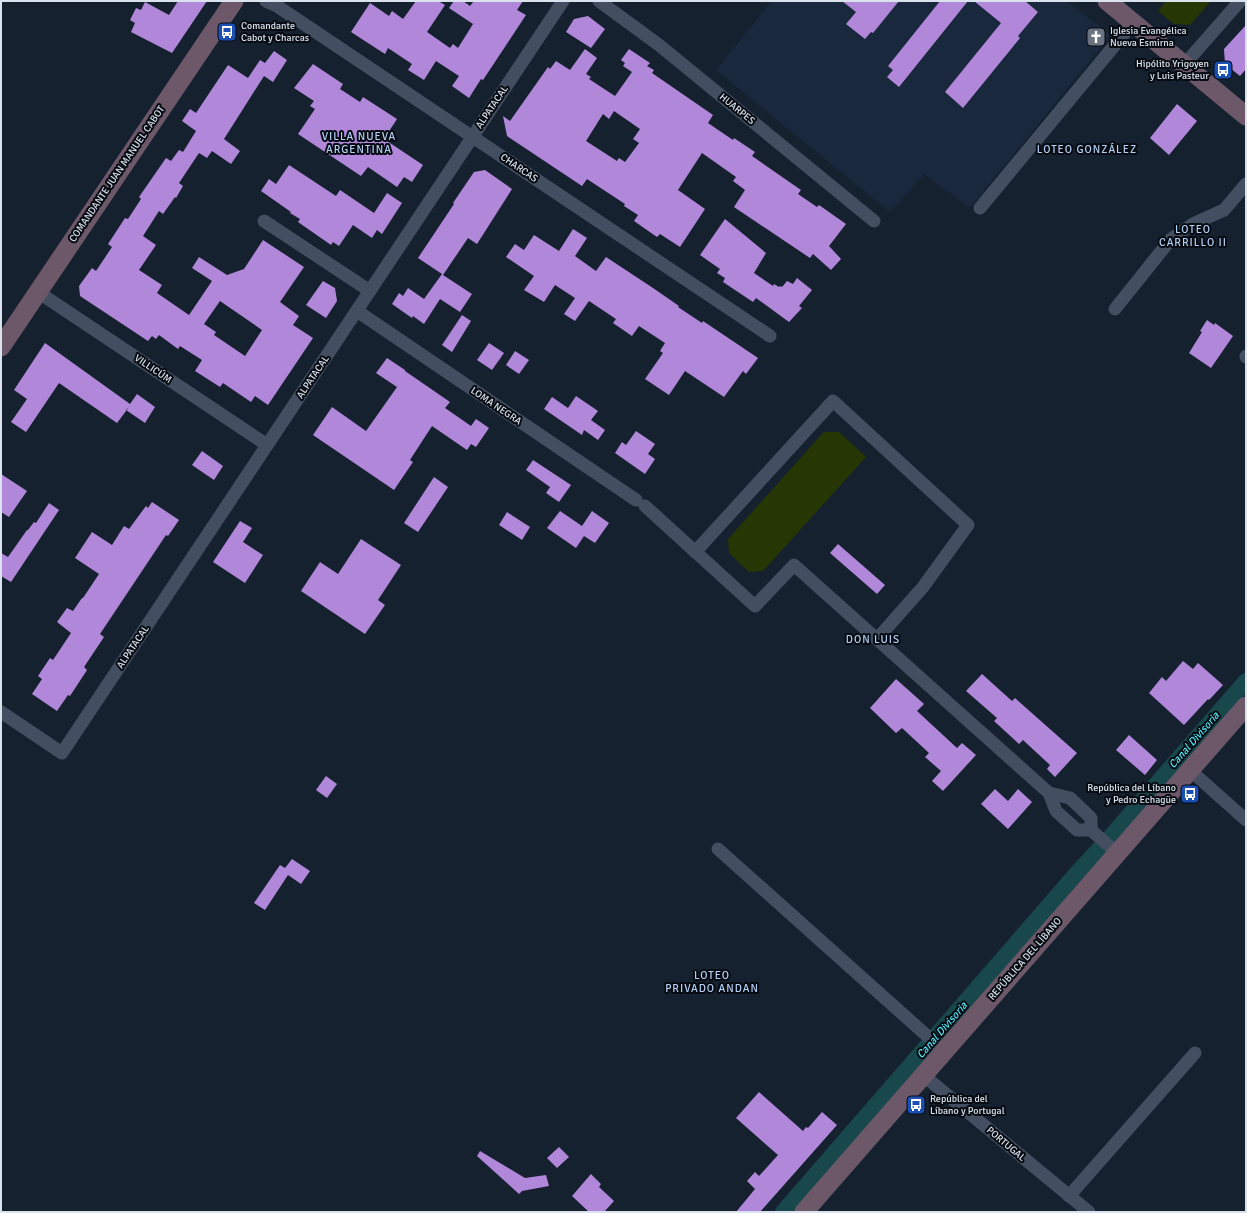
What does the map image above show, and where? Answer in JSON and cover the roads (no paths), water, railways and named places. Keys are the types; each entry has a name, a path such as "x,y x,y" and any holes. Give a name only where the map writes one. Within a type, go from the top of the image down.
{"main road":[{"name":"COMANDANTE JUAN MANUEL CABOT","path":"1,347 234,1"},
{"path":"1106,1 1246,116"},
{"name":"REPÚBLICA DEL LÍBANO","path":"804,1212 1246,706"}],"street":[{"name":"CHARCAS","path":"266,1 277,6 770,336"},
{"name":"ALPATACAL","path":"1,712 62,753 268,446 563,1"},
{"name":"HUARPES","path":"599,1 659,45 874,221"},
{"path":"1184,65 1240,1"},
{"path":"980,208 1133,23"},
{"path":"1115,309 1171,239 1193,224 1224,210 1246,184"},
{"path":"264,221 370,291"},
{"name":"VILLICÚM","path":"38,292 268,446"},
{"name":"LOMA NEGRA","path":"357,311 640,503 755,606 794,565 877,640"},
{"path":"695,552 833,401 968,525 923,587 877,640 1049,793 1056,811 1077,830 1091,830 1118,853"},
{"path":"1190,770 1246,820"},
{"path":"1049,793 1070,798 1091,818 1091,830"},
{"path":"718,849 944,1051"},
{"path":"1069,1196 1195,1053"},
{"name":"PORTUGAL","path":"924,1075 1088,1212"}],"waterway":[{"name":"Canal Divisoria","path":"1111,836 1246,681"},
{"name":"Canal Divisoria","path":"783,1212 1101,847"}],"place":[{"name":"Comandante Cabot y Charcas","path":"227,32"},
{"name":"Iglesia Evangélica Nueva Esmirna","path":"1096,37"},
{"name":"Hipólito Yrigoyen y Luis Pasteur","path":"1223,70"},
{"name":"República del Líbano y Pedro Echagüe","path":"1190,794"},
{"name":"República del Líbano y Portugal","path":"916,1105"}],"district":[{"name":"VILLA NUEVA ARGENTINA","path":"359,142"},
{"name":"LOTEO GONZÁLEZ","path":"1087,149"},
{"name":"LOTEO CARRILLO II","path":"1193,235"},
{"name":"DON LUIS","path":"873,639"},
{"name":"LOTEO PRIVADO ANDAN","path":"712,981"}]}
